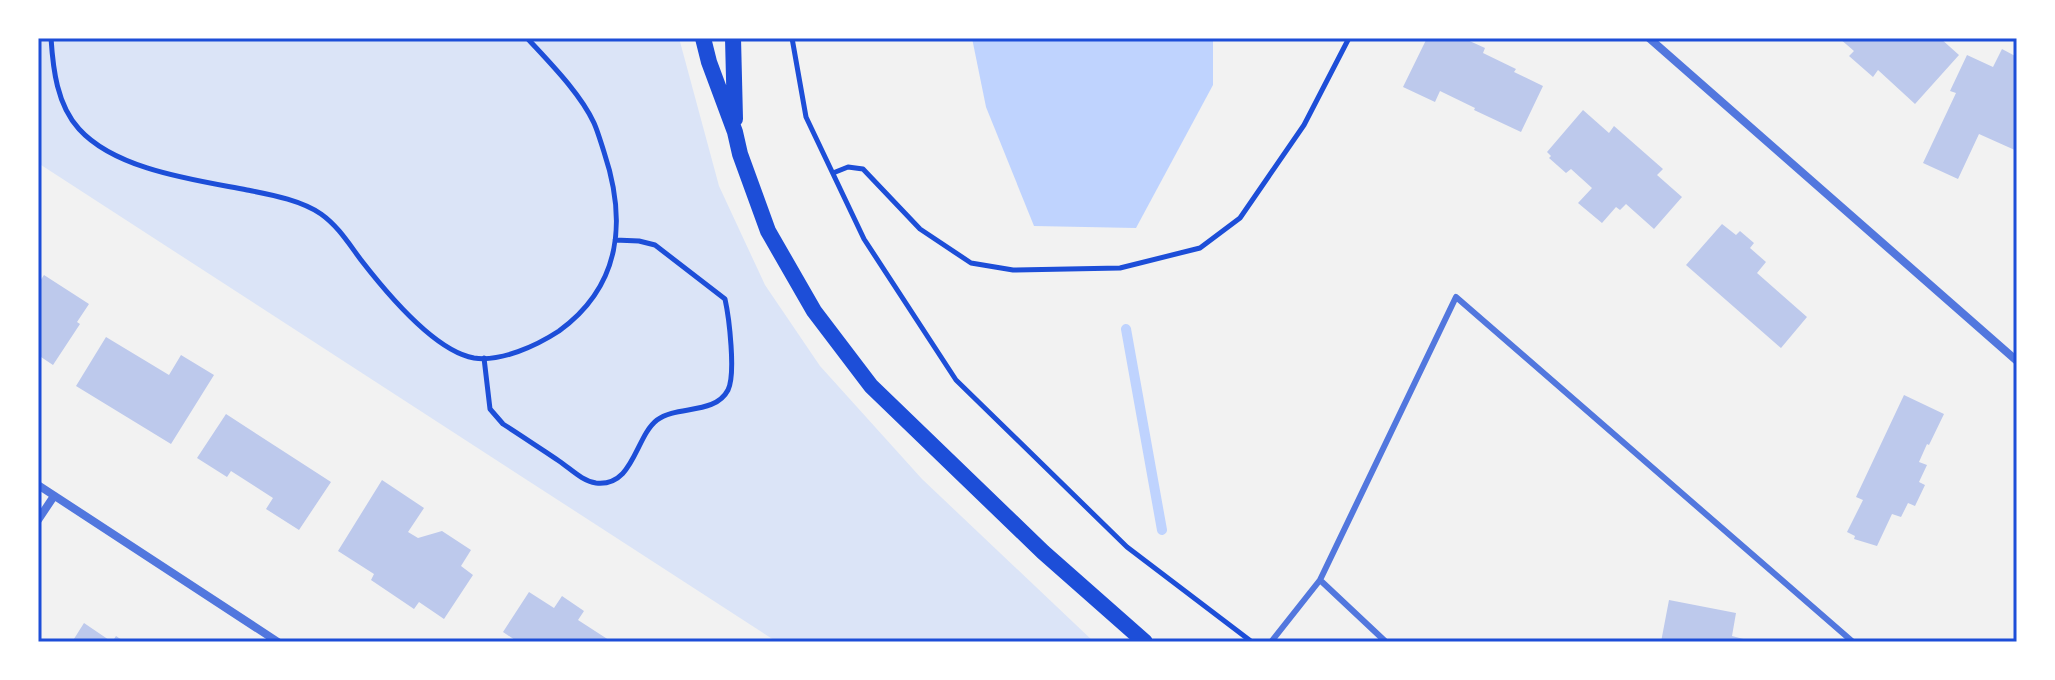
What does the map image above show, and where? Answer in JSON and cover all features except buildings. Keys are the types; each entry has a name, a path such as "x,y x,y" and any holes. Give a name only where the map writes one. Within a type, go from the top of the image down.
{"main road":[{"path":"703,38 768,231 814,311 871,386 1043,552 1145,642"},
{"path":"733,38 735,132"}],"street":[{"path":"1649,38 2017,361"},
{"path":"38,485 278,642"},
{"path":"38,520 54,496"}],"lane":[{"path":"1271,642 1320,580 1456,297 1853,642"},
{"path":"1320,580 1386,642"}],"path":[{"path":"51,38 54,74 64,105 77,128 96,144 157,172 271,195 321,214 420,327 445,346 472,357 484,358 520,350 549,337 576,318 598,291 608,269 615,240 613,179 594,122 574,92 527,38"},
{"path":"792,38 806,117 864,239 956,380 1127,547 1252,642"},
{"path":"833,173 848,167 863,169 920,229 971,263 1013,270 1120,268 1200,248 1240,218 1304,125 1349,38"},
{"path":"484,358 490,409 494,415 576,473 596,483 615,479 629,466 648,430 658,419 675,412 707,406 723,397 730,385 732,368 725,299 655,245 615,240"}],"shaded area":[{"path":"38,38 679,38 719,186 765,285 820,366 922,479 1094,642 777,642 38,163"}],"water":[{"path":"972,38 1213,38 1213,85 1136,228 1034,226 986,107"}],"waterway":[{"path":"1126,329 1162,530"}]}
